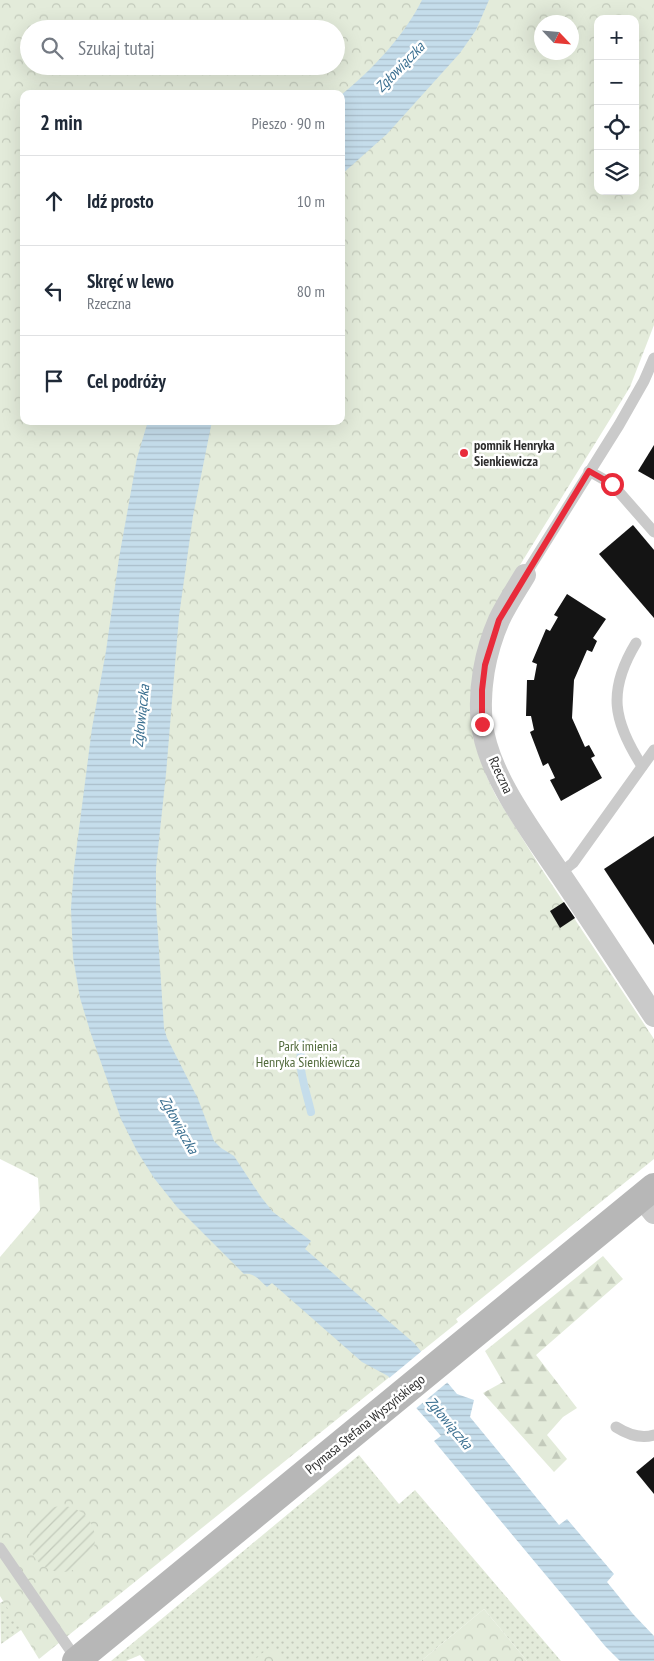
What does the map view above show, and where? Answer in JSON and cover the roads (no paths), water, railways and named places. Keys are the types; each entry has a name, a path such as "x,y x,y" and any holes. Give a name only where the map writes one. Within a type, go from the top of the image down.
{"main road":[{"name":"Prymasa Stefana Wyszyńskiego","path":"76,1661 470,1337 650,1199"}],"street":[{"name":"Rzeczna","path":"525,574 499,620 485,665 482,690 482,724 488,745 502,783 654,1016"}],"lane":[{"name":"Rzeczna","path":"525,574 619,425 644,381 654,358"},
{"path":"589,471 612,484 654,532"},
{"path":"636,643 625,661 618,681 617,702 620,722 627,741 642,766"},
{"path":"560,873 573,863 654,750"},
{"path":"616,1427 635,1436 654,1435"},
{"path":"0,1548 76,1661"}],"water":[{"name":"Zgłowiączka","path":"422,0 489,0 476,30 460,53 387,134 345,171 345,92 386,52 415,13"},
{"name":"Zgłowiączka","path":"147,425 211,425 193,516 179,616 156,868 156,905 164,1028 167,1038 198,1099 214,1141 234,1156 273,1212 311,1241 305,1249 414,1343 457,1394 474,1400 470,1417 559,1525 567,1519 614,1574 607,1582 654,1636 654,1661 620,1661 605,1646 434,1441 441,1436 388,1376 362,1362 272,1283 267,1287 254,1276 244,1274 177,1207 154,1178 137,1151 121,1119 80,998 73,957 71,908 74,868 92,728 137,458"}],"waterway":[{"path":"302,1043 301,1069 311,1112"}],"place":[{"name":"pomnik Henryka Sienkiewicza","path":"464,453"}],"park label":[{"name":"Park imienia Henryka Sienkiewicza","path":"308,1054"}]}
